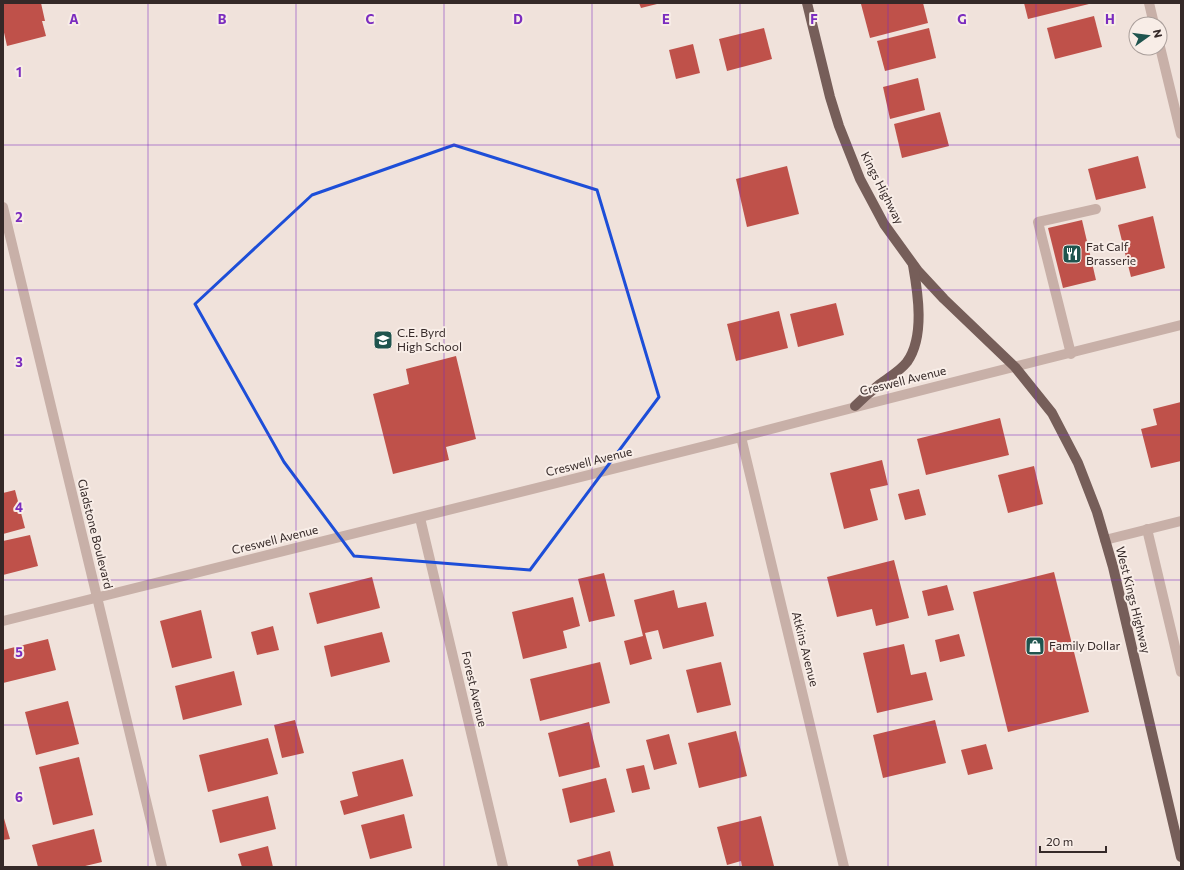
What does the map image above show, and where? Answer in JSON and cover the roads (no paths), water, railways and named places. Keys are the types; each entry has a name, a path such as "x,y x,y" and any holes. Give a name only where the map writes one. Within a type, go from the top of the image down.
{"main road":[{"name":"Kings Highway","path":"807,3 838,126 860,179 884,224 912,263 944,299 1015,367"},
{"path":"855,406 866,395 907,362 914,348 917,335 918,318 917,286 912,263"},
{"name":"West Kings Highway","path":"1015,367 1052,413 1078,463 1097,512 1116,582 1181,857"}],"street":[{"path":"1149,3 1152,16"},
{"path":"1162,56 1181,134"},
{"name":"Gladstone Boulevard","path":"3,207 162,867"},
{"path":"1071,354 1038,222 1096,209"},
{"name":"Creswell Avenue","path":"3,621 420,518 741,437 855,406 1071,354 1181,325"},
{"name":"Atkins Avenue","path":"741,437 844,867"},
{"name":"Forest Avenue","path":"420,518 503,867"},
{"path":"1105,540 1181,521"},
{"path":"1147,529 1181,672"}],"place":[{"name":"Fat Calf Brasserie","path":"1072,254"},
{"name":"C.E. Byrd High School","path":"383,340"},
{"name":"Family Dollar","path":"1035,646"}]}
